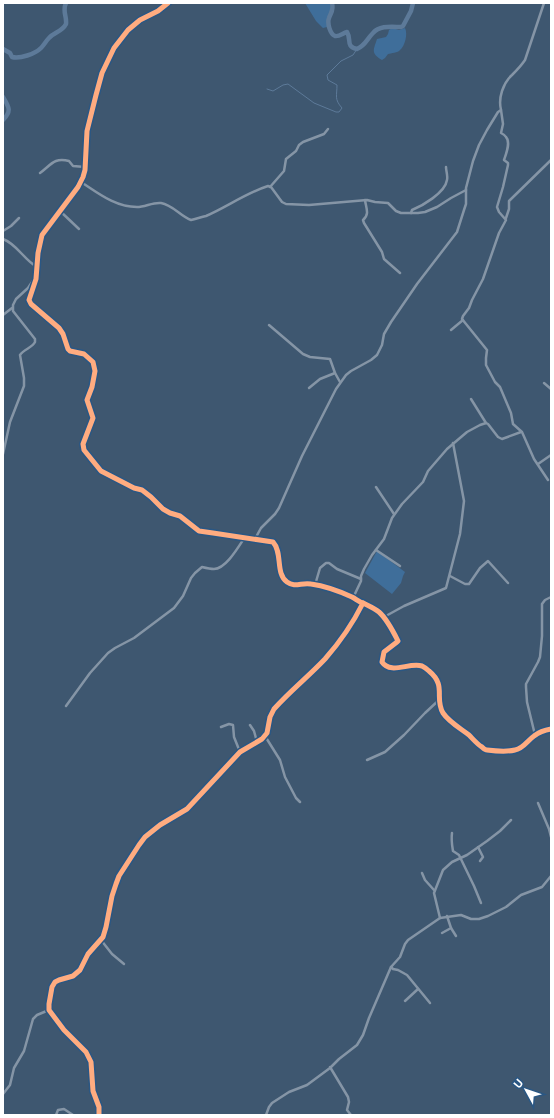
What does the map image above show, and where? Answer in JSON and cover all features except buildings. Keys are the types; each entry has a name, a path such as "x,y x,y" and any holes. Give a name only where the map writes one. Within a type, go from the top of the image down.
{"street":[{"path":"168,3 158,11 140,20 128,30 114,48 99,84 90,117 86,137 84,174 78,187 42,235 38,253 36,275 29,300 29,302 59,328 70,351 84,354 94,362 95,371 92,387 87,400 93,418 83,444 84,450 101,471 134,488 142,490 163,509 180,516 199,530 272,541 275,543 277,548 282,574 287,582 295,585 309,583 332,589 371,606 384,617 398,640 384,652 382,662 385,666 391,668 412,665 422,666 434,676 440,686 439,700 443,712 448,719 469,735 480,747 487,750 516,750 522,747 534,735 551,729"},
{"path":"506,219 497,208 508,165 508,163 504,160 508,151 508,142 507,138 501,133 503,124 500,99 504,85 509,77 521,66 524,60 544,3"},
{"path":"255,539 261,528 279,508 304,450 340,382 351,371 371,360 379,352 382,346 384,334 418,284 457,232 466,204 466,190 473,161 488,127 501,110"},
{"path":"81,182 108,199 121,205 139,207 162,203 191,220 196,219 215,212 266,186 270,186 284,171 286,159 296,151 302,142 324,134 328,129"},
{"path":"40,173 53,162 59,160 69,161 73,166 85,167"},
{"path":"451,330 463,320 463,316 469,308 483,279 498,233 506,221 509,202 551,160"},
{"path":"411,213 412,210 427,202 442,189 447,180 446,167"},
{"path":"270,186 282,202 286,204 365,200 386,202 399,212 411,213 433,209 466,190"},
{"path":"365,200 368,215 363,220 364,223 382,252 384,259 400,273"},
{"path":"60,211 79,229"},
{"path":"3,232 19,218"},
{"path":"3,240 10,244 31,264 37,267"},
{"path":"3,454 10,422 24,386 20,355 35,342 12,308 16,299 28,288 36,275"},
{"path":"3,315 13,307"},
{"path":"463,320 487,350 485,360 486,365 500,387 514,425 522,432 548,480"},
{"path":"269,325 294,348 303,354 310,357 330,358 335,374 340,382"},
{"path":"309,388 320,379 335,374"},
{"path":"544,383 551,389"},
{"path":"472,399 486,423 491,426 498,437 502,439 522,432"},
{"path":"353,598 362,581 361,579 364,569 385,537 394,514 423,482 427,473 437,460 453,443 467,432 486,423"},
{"path":"384,617 418,599 445,590 450,576 460,534 464,501 453,443"},
{"path":"538,464 551,455"},
{"path":"376,487 394,514"},
{"path":"66,706 90,673 108,654 171,612 180,602 190,580 195,573 202,567 215,569 221,566 231,556 245,537"},
{"path":"376,550 400,566"},
{"path":"450,576 465,584 469,584 480,568 488,561 508,583"},
{"path":"315,585 320,568 326,563 330,563 337,569 361,579"},
{"path":"534,735 527,702 526,684 540,657 542,636 542,604 545,600 551,597"},
{"path":"99,1115 99,1107 93,1092 91,1062 86,1052 64,1030 49,1010 52,987 59,980 73,976 80,970 88,954 101,940 105,933 116,884 121,873 145,837 160,825 187,809 240,752 258,742 265,736 270,717 274,709 324,659 347,631 363,603"},
{"path":"367,760 385,752 439,700"},
{"path":"221,727 229,724 232,725 234,737 240,752"},
{"path":"250,725 258,742"},
{"path":"265,736 280,760 285,777 296,798 300,802"},
{"path":"538,803 551,837"},
{"path":"440,918 434,898 434,890 443,870 452,862 478,847 496,834 511,820"},
{"path":"452,834 451,839 453,851 459,854 481,903"},
{"path":"478,847 483,856 480,861"},
{"path":"422,872 425,880 434,890"},
{"path":"266,1115 272,1103 289,1092 307,1085 357,1045 363,1035 391,967 400,957 408,940 440,918 461,915 479,919 488,916 506,907 521,895 542,887 551,876"},
{"path":"447,916 451,928 456,936"},
{"path":"442,933 451,928"},
{"path":"101,940 109,951 124,964"},
{"path":"391,967 406,975 430,1003"},
{"path":"405,1000 418,989"},
{"path":"3,1094 10,1085 14,1068 24,1051 33,1019 37,1015 49,1010"},
{"path":"330,1067 348,1097 349,1102 347,1110 351,1115"},
{"path":"56,1115 58,1110 65,1109 73,1115"}],"shaded area":[{"path":"305,3 331,3 332,8 327,19 327,27 323,28 316,21"},
{"path":"392,28 399,30 405,28 405,43 399,51 388,54 382,60 374,53 377,39 386,37 389,30"},
{"path":"377,551 405,572 401,583 392,594 365,573"}],"waterway":[{"path":"3,49 10,53 12,57 27,56 38,50 51,36 62,29 66,24 64,9 66,3"},
{"path":"332,3 333,5 328,20 330,31 335,36 347,32 351,46 357,49 362,46 376,30 386,27 403,26 411,11 413,3"},
{"path":"267,89 273,91 283,85 288,84 314,103 339,112 342,108 337,100 337,85 328,80 327,75 341,61 353,55 357,49"},
{"path":"3,97 9,109 8,114 3,120"}],"cycle path":[{"path":"168,3 158,11 140,20 128,30 114,48 102,73 87,131 85,170 83,177 78,187 42,235 38,253 36,279 29,300 31,304 59,328 70,351 84,354 93,362 95,371 92,387 87,400 93,418 83,444 84,450 101,471 134,488 142,490 163,509 180,516 199,531 273,542 278,552 281,574 290,584 308,584 332,589 352,597 377,611 382,615 392,629 398,641 384,652 382,662 390,668 417,665 422,666 427,670 438,682 441,707 445,716 484,749 512,751 523,746 538,733 551,729"},
{"path":"99,1115 99,1107 93,1091 91,1062 86,1052 64,1030 49,1010 52,987 55,982 73,976 80,970 88,954 103,937 112,896 119,876 145,837 160,825 187,809 240,752 262,739 267,733 270,717 274,709 331,653 351,625 363,603"}]}
